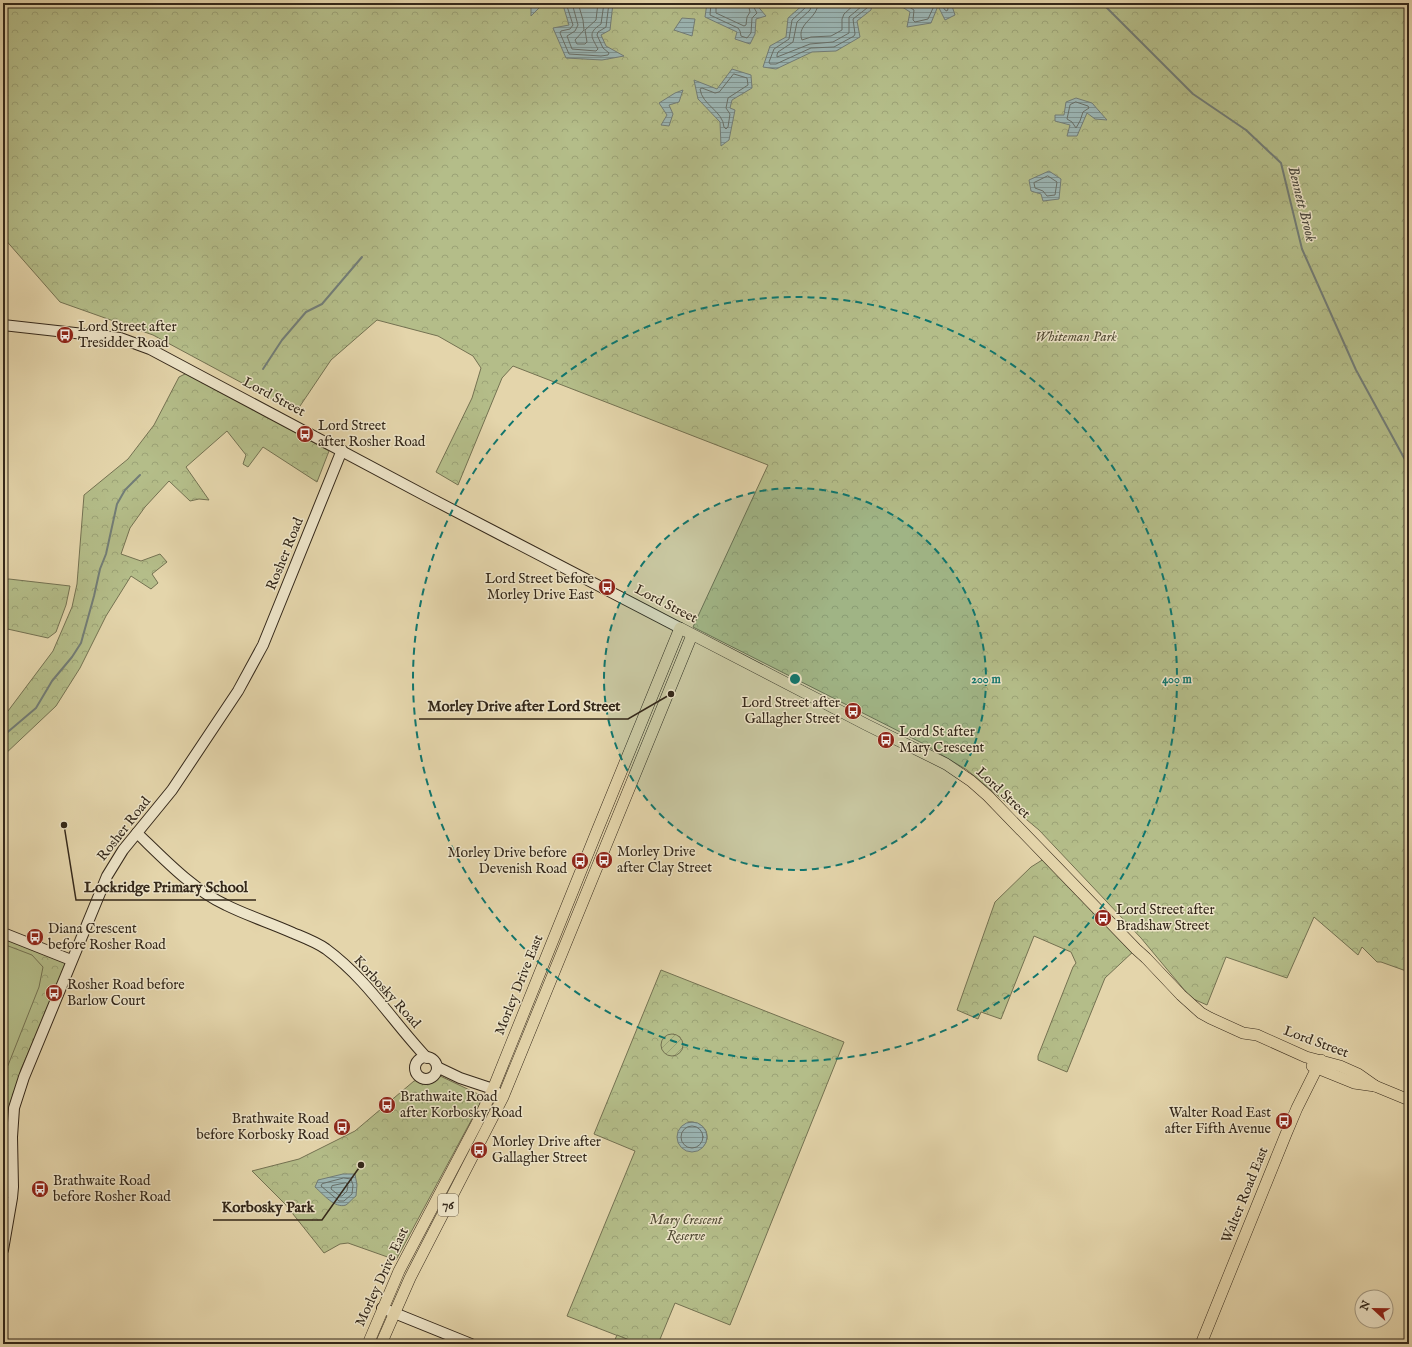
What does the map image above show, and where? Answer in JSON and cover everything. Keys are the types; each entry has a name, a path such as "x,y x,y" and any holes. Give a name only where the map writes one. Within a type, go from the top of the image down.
{"main road":[{"name":"Lord Street","path":"680,628 956,770 988,796 1181,995 1201,1013 1243,1032 1257,1035 1306,1057 1354,1083 1375,1086 1409,1100"},
{"name":"Morley Drive East","path":"368,1344 399,1271 491,1092 680,628"},
{"name":"Morley Drive East","path":"381,1344 410,1278 503,1097 692,635"},
{"name":"Walter Road East","path":"1201,1344 1297,1108 1320,1064"}],"street":[{"name":"Lord Street","path":"3,325 111,336 139,344 164,355 680,628"},
{"name":"Rosher Road","path":"3,1250 13,1187 12,1137 14,1108 24,1077 71,960 107,876 118,856 172,790 238,691 253,664 266,639 342,450"},
{"name":"Korbosky Road","path":"137,833 183,878 225,905 309,940 324,948 341,961 372,991 427,1058"},
{"path":"3,933 71,960"},
{"name":"Korbosky Road","path":"414,1044 416,1063"},
{"path":"436,1070 430,1078 420,1078 415,1070 416,1063 421,1058 427,1058 433,1061 436,1070 450,1080 503,1097"},
{"path":"382,1308 471,1344"}],"green space":[{"name":"Whiteman Park","path":"3,3 1409,3 1409,972 1377,962 1362,947 1358,955 1314,917 1287,978 1226,957 1207,1005 1191,998 1141,938 1039,830 967,770 922,743 693,627 768,465 513,366 502,378 458,485 436,472 472,398 481,368 473,356 438,336 377,320 331,360 296,412 153,335 60,302 3,237"},
{"path":"187,373 329,451 317,482 263,447 248,467 243,464 246,455 227,431 186,467 209,500 199,499 190,501 169,481 145,507 130,528 121,554 141,561 160,554 167,562 152,574 158,583 151,589 131,576 106,616 80,668 56,706 3,756 3,715 8,711 53,651 72,607 77,584 84,495 128,459 154,425 179,377"},
{"path":"9,579 70,586 66,605 56,632 48,638 3,628 3,580"},
{"path":"1047,857 1136,949 1105,978 1067,1072 1038,1060 1038,1056 1073,967 1076,963 1071,952 1034,936 1001,1019 981,1012 978,1019 957,1010 995,902 1031,867"},
{"path":"3,933 70,959 21,1069 11,1107 9,1183 4,1232"},
{"path":"3,944 32,955 43,967 39,987 3,1078"},
{"name":"Mary Crescent Reserve","path":"661,970 844,1042 730,1325 675,1303 658,1344 639,1344 567,1316 635,1151 594,1134","holes":["673,1034 680,1037 679,1053 672,1055 668,1054 662,1048","688,1122 699,1124 706,1130 707,1139 702,1148"]},
{"path":"672,1034 680,1037 683,1045 680,1053 672,1056 664,1053 661,1045 664,1037"},
{"path":"438,1075 478,1094 480,1104 396,1260 348,1243 340,1244 324,1253 285,1204 252,1171 299,1159 355,1131 414,1081"},
{"path":"617,1335 639,1344 613,1344"}],"water":[{"path":"531,3 544,3 531,16"},
{"path":"558,3 613,3 610,30 601,35 606,46 624,56 602,60 566,58 553,28 569,25 563,5"},
{"path":"707,3 755,3 766,16 756,19 755,34 750,44 735,39 737,32 705,17"},
{"path":"805,3 872,3 871,10 857,21 860,37 836,51 812,52 776,69 763,67 770,46 786,37 788,18"},
{"path":"896,3 951,3 955,15 945,20 938,6 931,23 907,27 910,12"},
{"path":"682,18 695,19 692,36 674,30"},
{"path":"732,69 751,75 752,88 732,100 730,108 735,110 729,140 721,146 720,122 698,99 694,80 717,89"},
{"path":"683,90 679,102 669,105 673,114 669,126 661,125 667,115 659,103"},
{"path":"1076,98 1092,103 1107,120 1095,119 1087,113 1077,136 1067,136 1070,125 1055,121 1055,115 1064,115 1066,102"},
{"path":"1049,171 1061,179 1059,199 1043,201 1041,194 1031,191 1029,180"},
{"path":"692,1122 703,1126 707,1137 703,1148 692,1152 681,1148 677,1137 681,1126"},
{"path":"343,1174 355,1174 357,1185 356,1196 346,1205 342,1206 333,1203 315,1187 318,1180"}],"waterway":[{"name":"Bennett Brook","path":"1102,3 1193,94 1246,130 1281,163 1302,249 1356,370 1409,467"},
{"path":"263,369 282,340 306,312 322,304 362,257"},
{"path":"3,736 36,708 52,681 72,657 81,643 100,569 106,554 117,504 125,490 140,475"}],"place":[{"name":"Lord Street after Tresidder Road","path":"65,335"},
{"name":"Lord Street after Rosher Road","path":"305,434"},
{"name":"Lord Street before Morley Drive East","path":"607,587"},
{"name":"Morley Drive after Lord Street","path":"671,694"},
{"name":"Lord Street after Gallagher Street","path":"853,711"},
{"name":"Lord St after Mary Crescent","path":"886,740"},
{"name":"Lockridge Primary School","path":"64,825"},
{"name":"Morley Drive after Clay Street","path":"604,860"},
{"name":"Morley Drive before Devenish Road","path":"580,861"},
{"name":"Lord Street after Bradshaw Street","path":"1103,918"},
{"name":"Diana Crescent before Rosher Road","path":"35,937"},
{"name":"Rosher Road before Barlow Court","path":"54,993"},
{"name":"Brathwaite Road after Korbosky Road","path":"387,1105"},
{"name":"Walter Road East after Fifth Avenue","path":"1284,1121"},
{"name":"Brathwaite Road before Korbosky Road","path":"342,1127"},
{"name":"Morley Drive after Gallagher Street","path":"479,1150"},
{"name":"Korbosky Park","path":"361,1165"},
{"name":"Brathwaite Road before Rosher Road","path":"40,1189"}]}
